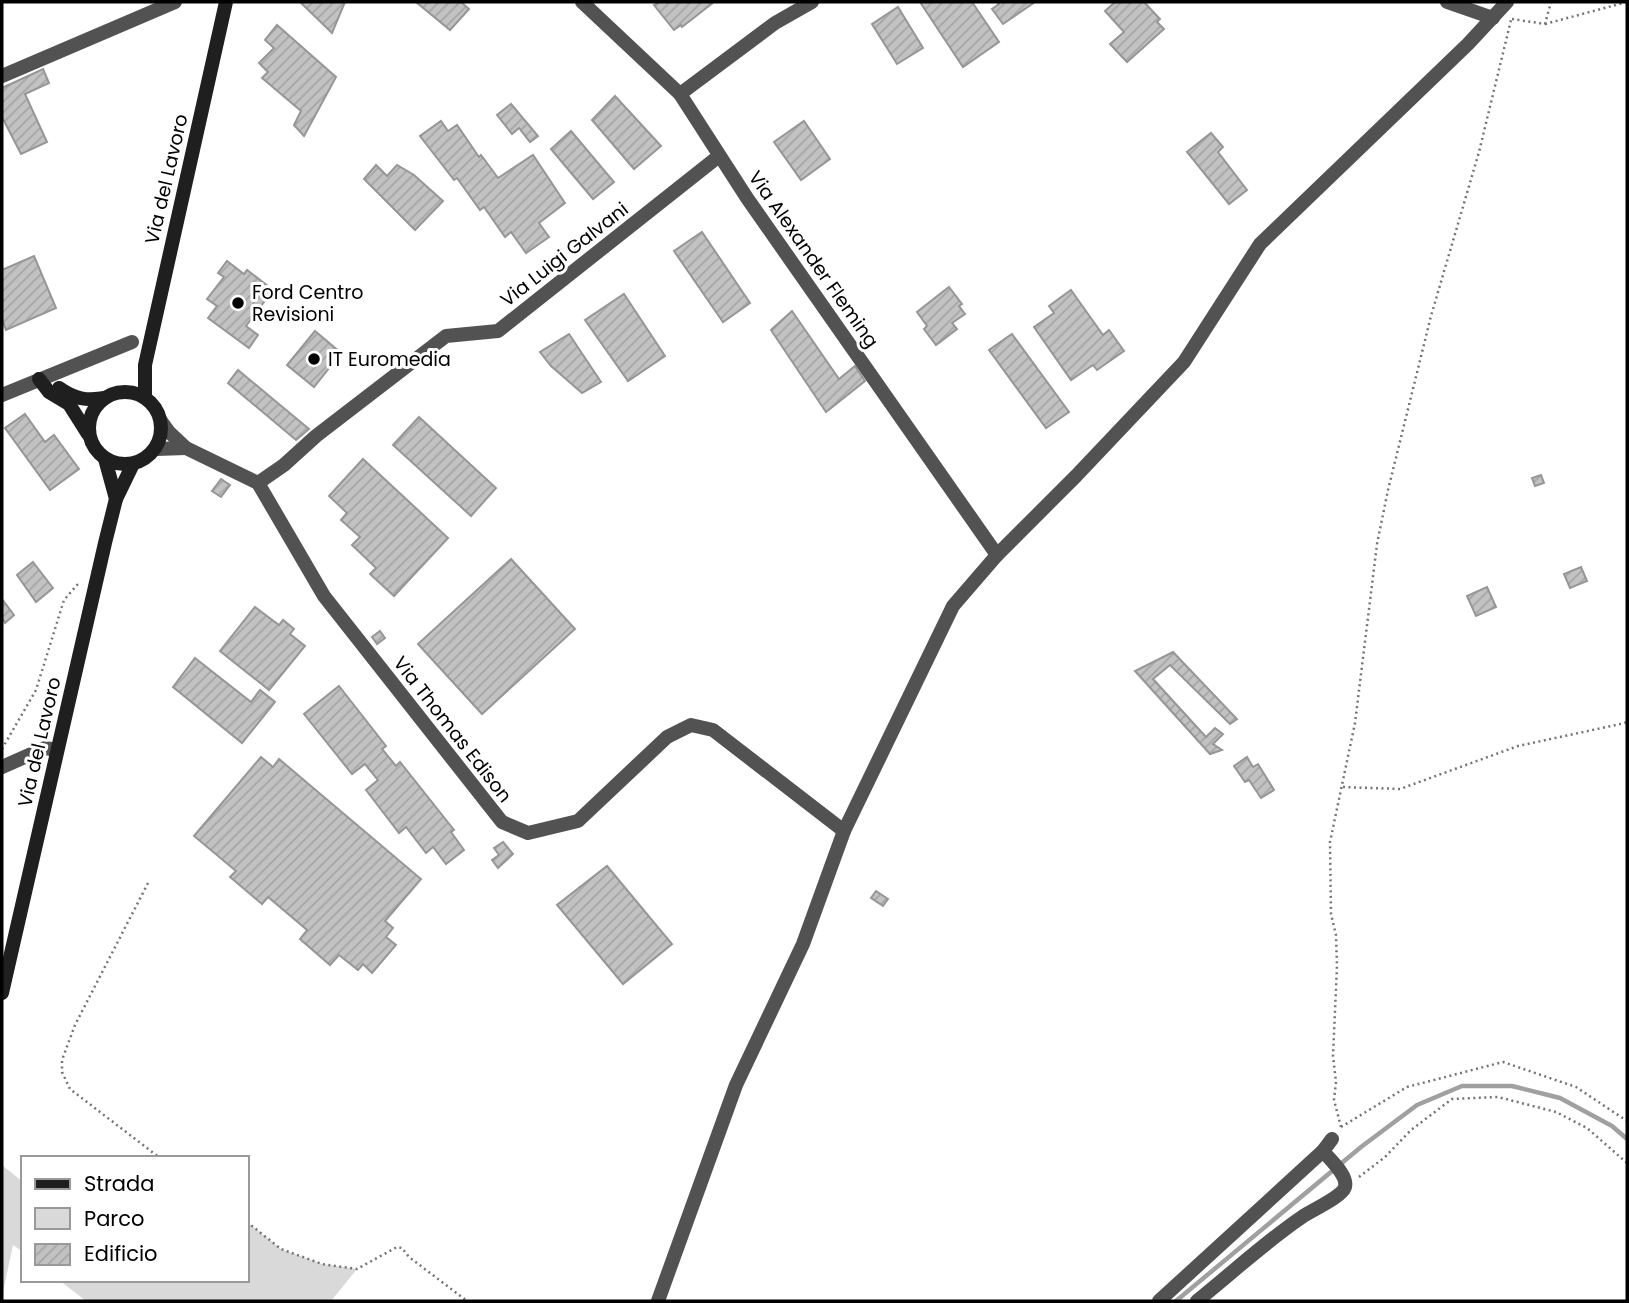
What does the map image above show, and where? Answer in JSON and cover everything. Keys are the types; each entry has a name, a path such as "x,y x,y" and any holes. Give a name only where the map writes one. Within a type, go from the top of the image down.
{"main road":[{"name":"Via del Lavoro","path":"145,365 226,2"},
{"path":"125,392 145,365"},
{"path":"145,365 145,398"},
{"path":"39,379 53,384 71,396 88,400 125,392 145,398 156,408 161,421 162,435 156,449 146,459 133,464 118,464 105,459 95,449 69,404 49,392 39,379"},
{"path":"89,436 89,421 94,408 105,398"},
{"path":"105,459 116,499"},
{"name":"Via del Lavoro","path":"2,993 95,583 116,499 133,464"}],"street":[{"path":"2,76 175,2"},
{"name":"Via Alexander Fleming","path":"582,2 680,94 719,156 997,555"},
{"path":"680,94 775,23 813,2"},
{"path":"1447,2 1493,18"},
{"path":"658,1301 736,1085 803,943 844,831 953,606 997,555 1184,362 1260,244 1507,2"},
{"name":"Via Luigi Galvani","path":"258,483 446,336 498,331 719,156"},
{"path":"2,395 132,342"},
{"path":"161,421 186,448 258,483"},
{"path":"156,449 186,448"},
{"name":"Via Thomas Edison","path":"258,483 324,596 502,822 527,832 578,821 667,737 691,724 713,730 844,831"},
{"path":"2,767 44,748 57,750"},
{"path":"1159,1301 1331,1143 1344,1179 1345,1190 1338,1197 1300,1217 1197,1301"}],"path":[{"path":"1545,24 1551,2"},
{"path":"1493,18 1545,24 1627,2"},
{"path":"1331,1143 1336,1082 1333,1056 1337,966 1329,879 1331,842 1355,723 1377,544 1431,316 1496,90 1512,19"},
{"path":"2,748 36,690 64,600 77,585 95,583"},
{"path":"1343,787 1400,789 1518,746 1626,723 1627,720"},
{"path":"148,883 75,1025 62,1060 62,1072 70,1089 157,1156"},
{"path":"1331,1143 1406,1087 1503,1062 1576,1087 1627,1121"},
{"path":"1344,1179 1362,1175 1385,1157 1411,1130 1452,1099 1498,1097 1556,1112 1587,1128 1627,1163"},
{"path":"248,1223 281,1249 322,1264 357,1269 397,1247 402,1248 467,1301"}],"green space":[{"path":"2,1165 21,1180 21,1251 13,1245 2,1297"},
{"path":"248,1223 281,1249 322,1264 357,1269 331,1301 86,1301 62,1282 248,1282"}],"building":[{"path":"300,2 345,2 332,33"},
{"path":"416,2 461,2 469,9 450,30"},
{"path":"659,2 714,2 682,27 681,25 674,30 654,5"},
{"path":"920,2 972,2 999,42 963,67"},
{"path":"997,2 1035,2 1003,24 992,9 999,4"},
{"path":"1115,2 1144,2 1160,19 1157,22 1164,29 1127,62 1110,44 1124,32 1105,11"},
{"path":"898,7 923,48 897,64 872,24"},
{"path":"277,25 336,77 304,136 294,125 301,111 262,78 268,72 259,63 274,48 265,40"},
{"path":"43,69 49,83 25,94 47,142 21,154 2,117 2,88"},
{"path":"615,96 661,146 634,169 592,120"},
{"path":"511,104 538,136 530,142 519,128 512,134 497,115"},
{"path":"441,121 448,131 457,125 479,157 481,155 498,178 533,155 565,203 539,223 549,237 526,253 511,232 505,237 484,207 480,210 457,178 454,180 420,136"},
{"path":"804,121 830,159 801,180 774,142"},
{"path":"571,131 614,182 593,199 551,149"},
{"path":"1211,133 1223,147 1218,152 1247,190 1229,204 1187,152"},
{"path":"376,165 387,176 397,165 414,175 443,201 415,230 364,179"},
{"path":"702,232 750,303 723,322 674,251"},
{"path":"34,256 56,308 6,330 2,319 2,270"},
{"name":"Ford Centro Revisioni","path":"227,261 244,274 247,270 273,290 246,326 258,335 249,348 208,318 217,306 207,299 224,277 218,273"},
{"path":"949,287 962,304 959,306 965,314 952,323 957,329 936,345 924,329 927,326 917,312"},
{"path":"1071,290 1103,335 1109,330 1124,351 1097,370 1093,365 1071,380 1034,327 1054,313 1049,306"},
{"path":"624,294 665,356 628,381 585,320"},
{"path":"792,311 839,379 855,366 865,381 826,412 771,330"},
{"name":"IT Euromedia","path":"315,331 341,353 314,387 287,365"},
{"path":"569,334 601,382 582,393 551,366 540,352"},
{"path":"1012,334 1069,412 1046,428 989,350"},
{"path":"238,370 309,429 296,440 228,383"},
{"path":"25,414 45,442 54,435 79,469 50,490 5,428"},
{"path":"419,417 496,488 471,516 393,445"},
{"path":"363,459 448,538 394,596 370,574 376,568 352,545 360,537 341,520 347,513 329,496"},
{"path":"1541,475 1544,483 1535,486 1532,478"},
{"path":"221,479 230,485 221,497 212,491"},
{"path":"511,559 575,629 482,714 418,644"},
{"path":"33,562 53,588 36,602 17,575"},
{"path":"1581,567 1587,581 1570,588 1564,574"},
{"path":"1487,587 1496,607 1476,616 1467,596"},
{"path":"2,599 14,615 5,623 2,618"},
{"path":"255,607 279,625 283,620 294,629 290,634 305,646 269,690 220,651"},
{"path":"380,631 385,638 377,644 372,637"},
{"path":"1173,652 1237,719 1230,724 1170,665 1153,679 1206,737 1215,728 1223,734 1213,744 1222,750 1210,754 1135,671"},
{"path":"195,658 251,702 260,690 275,702 242,743 173,687"},
{"path":"339,686 386,746 382,749 396,766 400,762 454,830 451,832 464,850 446,864 433,847 426,853 406,827 399,833 366,790 378,780 365,764 352,774 304,714"},
{"path":"261,757 273,767 279,759 421,879 385,921 393,928 386,937 396,945 372,973 363,964 358,970 339,955 330,965 300,939 307,930 268,897 262,904 230,877 236,871 194,836"},
{"path":"1247,757 1253,767 1258,764 1274,790 1261,798 1249,780 1245,782 1234,766"},
{"path":"503,842 513,854 498,868 492,860 499,855 494,848"},
{"path":"607,866 672,944 623,984 557,905"},
{"path":"876,891 888,899 883,906 871,898"}],"waterway":[{"path":"1176,1301 1361,1147 1417,1105 1462,1086 1512,1086 1560,1098 1612,1126 1627,1139"}],"place":[{"name":"Ford Centro Revisioni","path":"238,303"},
{"name":"IT Euromedia","path":"314,359"}]}
